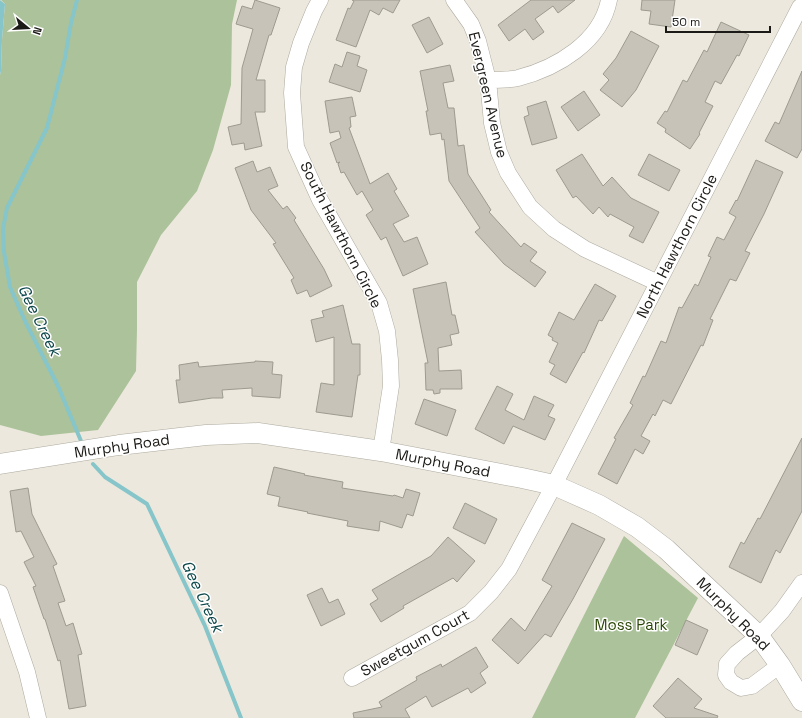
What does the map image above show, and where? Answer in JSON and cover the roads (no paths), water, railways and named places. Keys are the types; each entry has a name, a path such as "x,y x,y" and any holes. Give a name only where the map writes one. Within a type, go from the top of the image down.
{"street":[{"name":"South Hawthorn Circle","path":"320,0 314,10 301,43 294,68 292,93 296,146 320,200 379,303 387,331 391,386 381,451"},
{"name":"Evergreen Avenue","path":"454,0 471,24 478,41 488,80 492,123 499,152 508,173 530,208 554,228 585,249 658,283"},
{"path":"488,80 517,78 538,72 555,64 580,48 596,30 609,0"},
{"name":"North Hawthorn Circle","path":"554,485 800,7"},
{"name":"Murphy Road","path":"0,464 119,445 206,435 258,433 381,451 554,485 599,505 637,527 666,549 759,636 802,701"},
{"name":"Sweetgum Court","path":"352,678 470,613 491,592 509,569 554,485"},
{"path":"780,666 752,686 741,688 731,682 726,675 727,664 737,653 759,636 782,611 802,583"},
{"path":"0,593 5,627 27,672 38,718"}],"water":[{"path":"0,0 5,4 0,75"}],"waterway":[{"name":"Gee Creek","path":"77,0 71,23 65,58 47,128 7,208 3,229 4,252 10,287 25,321 58,386 81,441"},
{"name":"Gee Creek","path":"93,464 105,477 147,504 205,626 241,718"}],"park label":[{"name":"Moss Park","path":"631,625"}]}
